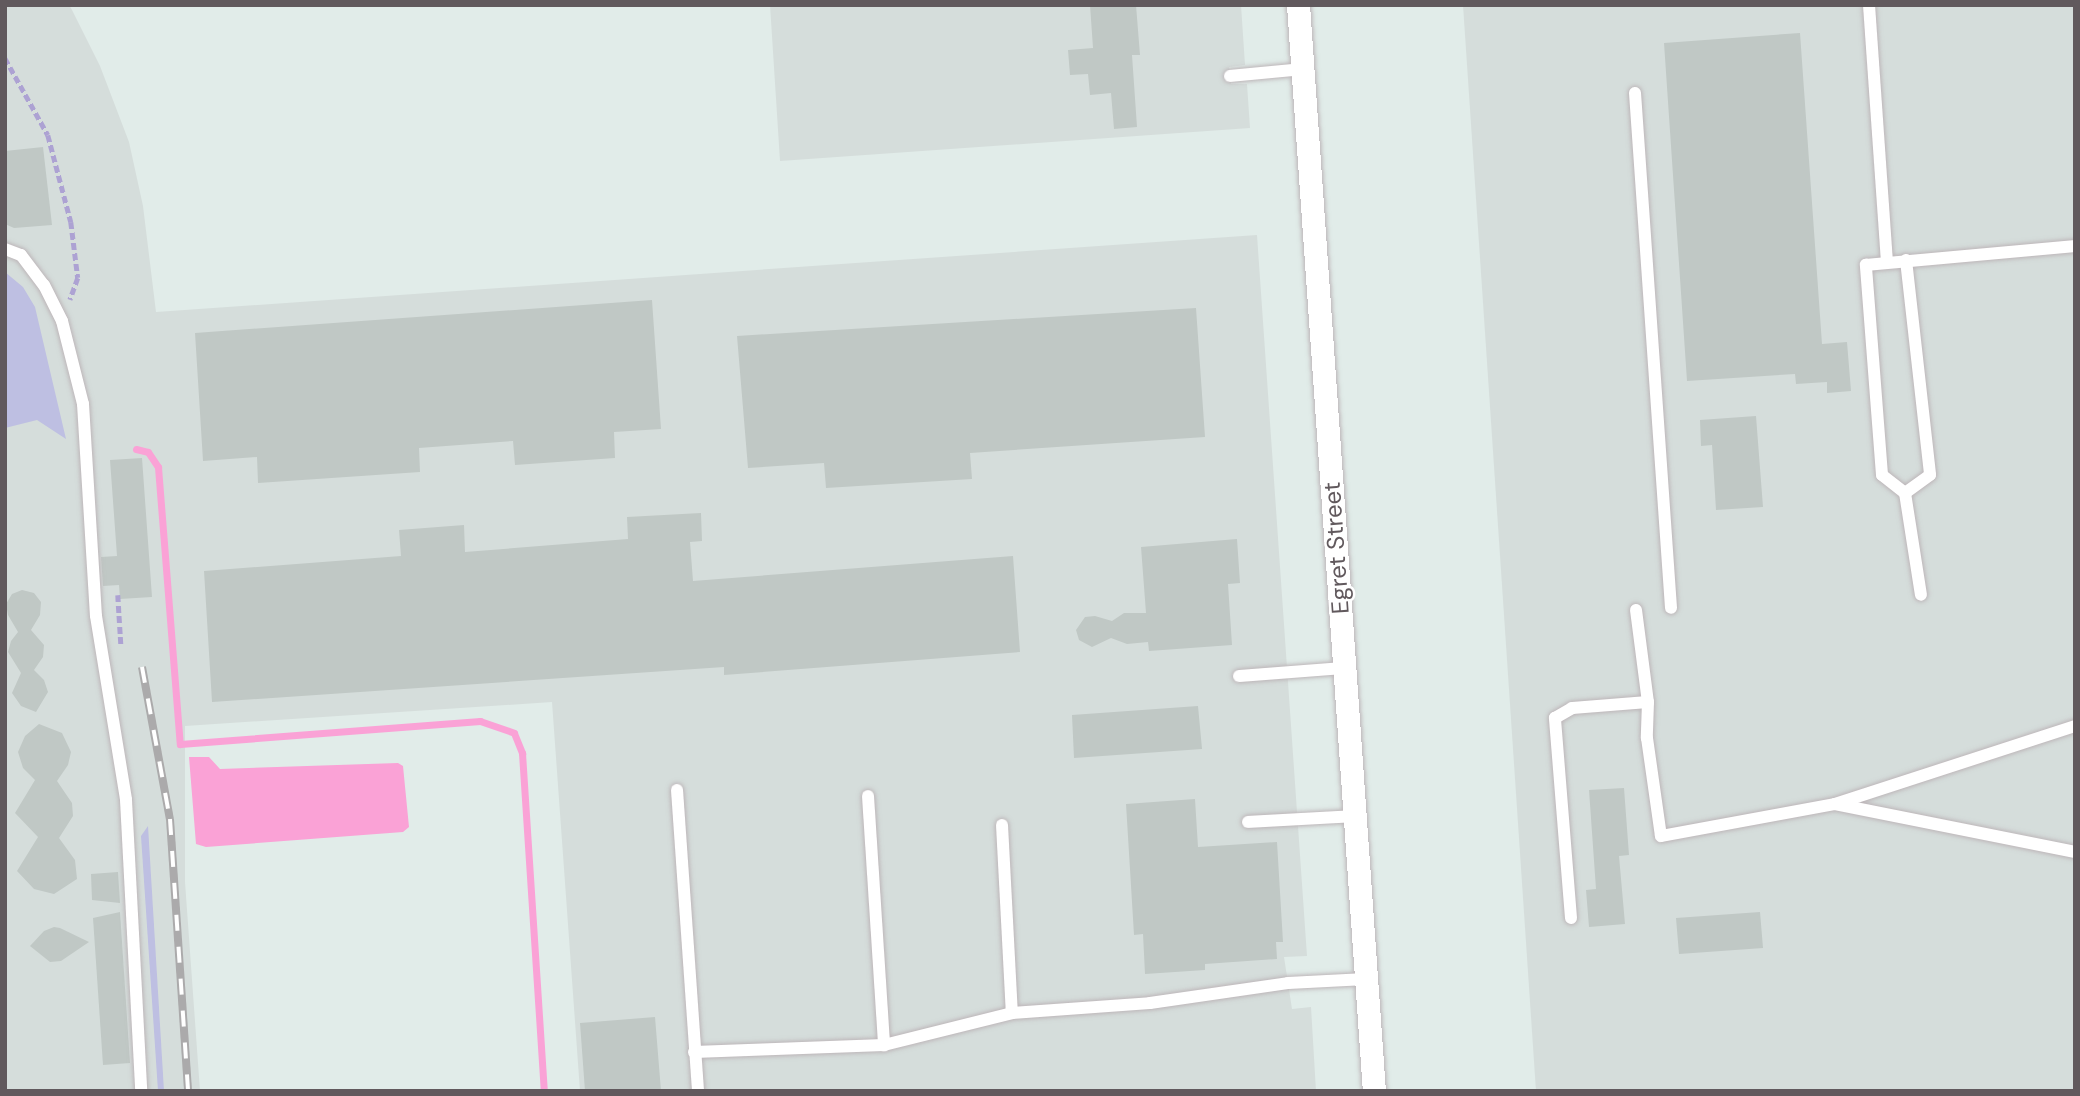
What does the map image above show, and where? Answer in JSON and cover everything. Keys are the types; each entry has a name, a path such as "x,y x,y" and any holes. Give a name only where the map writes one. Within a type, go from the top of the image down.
{"street":[{"name":"Egret Street","path":"1298,5 1374,1091"}],"lane":[{"path":"1869,5 1887,261"},
{"path":"1230,76 1303,69"},
{"path":"1635,93 1671,608"},
{"path":"1921,595 1905,493 1882,475 1866,265 2075,246"},
{"path":"5,249 21,255 44,285 62,321 83,404 96,616 126,800 141,1091"},
{"path":"1905,493 1930,475 1906,260"},
{"path":"1636,610 1648,702 1647,738 1661,836 1835,804 2075,726"},
{"path":"1239,676 1345,668"},
{"path":"1571,918 1555,718 1572,708 1648,702"},
{"path":"677,790 698,1091"},
{"path":"868,796 884,1045"},
{"path":"1835,804 2075,852"},
{"path":"1248,822 1355,816"},
{"path":"1002,825 1012,1013"},
{"path":"694,1052 884,1045 1012,1013 1150,1003 1288,983 1366,979"}],"path":[{"path":"5,58 48,135 71,222 78,278 62,321"}],"shaded area":[{"path":"5,5 69,5 100,66 129,142 143,206 156,312 1257,235 1307,956 1284,957 1292,1009 1311,1007 1316,1091 580,1091 552,702 185,726 185,882 200,1091 5,1091"},
{"path":"770,5 1241,5 1245,65 1229,67 1231,84 1247,84 1250,128 780,161"},
{"path":"1463,5 2075,5 2075,1091 1536,1091"},
{"path":"5,272 23,287 35,307 66,439 37,420 5,428"},
{"path":"189,757 209,757 220,769 398,763 403,766 409,827 403,832 206,847 196,844"},
{"path":"148,826 164,1091 158,1091 141,836"}],"building":[{"path":"1090,5 1136,5 1140,55 1132,55 1137,127 1114,129 1111,93 1090,95 1088,74 1070,75 1068,50 1093,48"},
{"path":"1800,33 1822,344 1847,342 1851,391 1827,393 1827,382 1796,384 1795,374 1687,381 1664,43"},
{"path":"43,147 52,225 14,228 5,224 5,151"},
{"path":"652,300 661,429 614,432 615,458 515,465 513,441 419,448 420,472 258,483 257,457 203,461 195,333"},
{"path":"1196,308 1205,437 970,453 972,479 826,488 824,463 748,468 737,336"},
{"path":"1756,416 1763,507 1716,510 1712,445 1701,446 1700,420"},
{"path":"142,458 152,597 120,599 119,585 103,586 101,557 117,556 110,460"},
{"path":"701,513 702,541 690,542 693,581 1013,556 1020,652 724,675 724,667 212,702 204,571 401,556 399,530 464,525 465,552 628,539 627,517"},
{"path":"1237,539 1240,583 1228,584 1232,645 1149,651 1148,642 1127,644 1111,638 1092,647 1079,640 1076,630 1085,617 1095,616 1112,621 1124,613 1146,613 1141,547"},
{"path":"22,590 34,593 41,602 40,615 31,630 44,645 43,657 34,670 44,680 48,692 36,712 21,706 12,693 21,673 8,652 11,641 18,632 8,615 6,604 12,594"},
{"path":"1198,706 1202,749 1074,758 1072,715"},
{"path":"39,724 62,733 71,752 68,765 57,781 72,803 73,816 59,838 75,860 77,879 54,894 34,889 17,871 38,837 15,813 35,780 23,768 18,752 25,736"},
{"path":"1624,788 1629,855 1619,856 1625,924 1589,927 1586,890 1596,889 1589,790"},
{"path":"1195,799 1198,847 1277,842 1283,942 1276,942 1277,959 1205,964 1205,970 1145,974 1143,934 1134,935 1126,804"},
{"path":"118,872 120,903 92,900 91,874"},
{"path":"120,912 130,1063 103,1065 93,918"},
{"path":"1760,912 1763,948 1679,954 1676,918"},
{"path":"54,927 89,942 61,961 50,962 30,946 44,931"},
{"path":"655,1017 661,1091 585,1091 580,1023"}],"waterway":[{"path":"136,449 148,452 158,467 180,744 480,721 514,733 522,753 544,1091"}],"railway":[{"path":"142,667 170,819 188,1091"}]}
